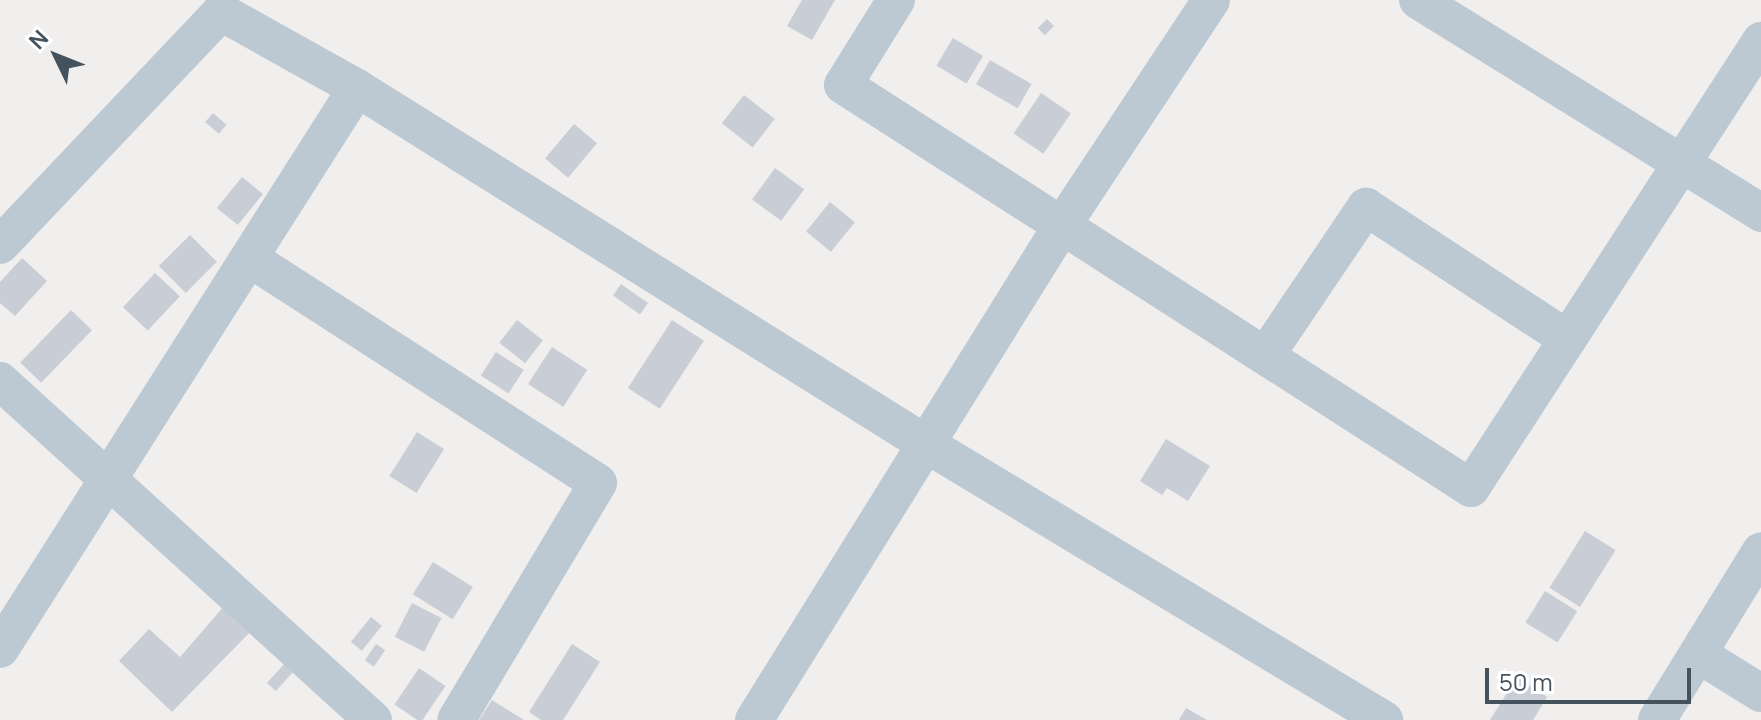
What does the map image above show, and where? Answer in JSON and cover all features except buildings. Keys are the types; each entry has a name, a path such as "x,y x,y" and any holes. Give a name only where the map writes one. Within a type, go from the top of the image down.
{"street":[{"path":"896,0 843,85 1471,488 1761,41"},
{"path":"754,720 1063,224 1211,0"},
{"path":"1418,0 1761,213"},
{"path":"0,245 221,12 357,88 926,444 1384,720"},
{"path":"0,649 357,88"},
{"path":"1266,355 1366,207 1568,339"},
{"path":"249,258 598,483 456,720"},
{"path":"0,381 107,482 373,720"},
{"path":"1657,720 1761,551"},
{"path":"1698,654 1761,693"}]}
